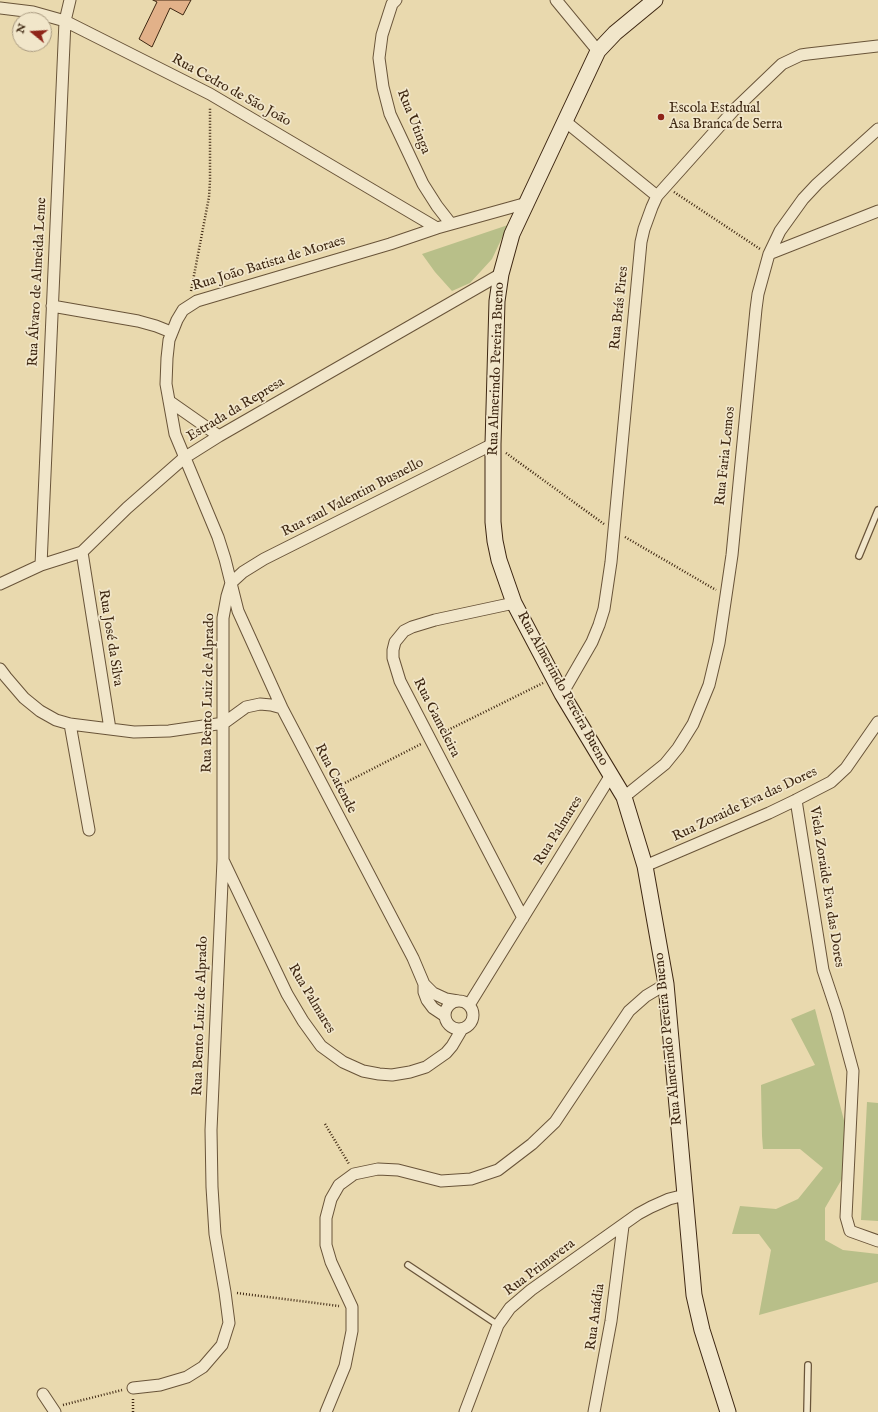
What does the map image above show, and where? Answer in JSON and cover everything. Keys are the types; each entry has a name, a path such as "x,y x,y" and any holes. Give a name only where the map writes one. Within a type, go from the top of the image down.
{"main road":[{"name":"Rua Almerindo Pereira Bueno","path":"654,0 615,33 598,51 566,122 512,234 501,274 497,302 493,444 493,522 499,560 514,603 562,694 624,797 645,866 666,984 694,1295 728,1412"}],"street":[{"name":"Rua Álvaro de Almeida Leme","path":"41,565 65,20 70,0"},
{"path":"556,0 598,51"},
{"name":"Rua Utinga","path":"392,1 382,35 379,58 383,87 390,114 423,184 451,224"},
{"name":"Rua Cedro de São João","path":"0,8 33,12 65,20 210,94 437,228"},
{"name":"Rua Brás Pires","path":"562,694 592,642 604,610 611,562 641,242 647,219 657,196 734,110 782,64 801,55 878,46"},
{"path":"566,122 657,196"},
{"name":"Rua Faria Lemos","path":"624,797 665,764 678,748 693,724 709,685 720,635 731,562 757,301 762,276 769,254 780,231 803,199 817,184 878,129"},
{"name":"Rua João Batista de Moraes","path":"231,583 218,537 175,434 166,384 169,340 171,332 183,310 188,305 197,301 390,244 437,228 527,203"},
{"path":"769,254 878,211"},
{"name":"Estrada da Represa","path":"0,584 41,565 82,552 127,508 184,458 219,436 501,274"},
{"path":"52,306 138,321 171,332"},
{"path":"169,401 219,436"},
{"name":"Rua raul Valentim Busnello","path":"231,583 243,572 264,560 493,444"},
{"name":"Rua José da Silva","path":"82,552 110,729"},
{"name":"Rua Catende","path":"231,583 238,610 282,708 413,958 424,984 433,993 446,999 458,1001"},
{"name":"Rua Bento Luiz de Alprado","path":"132,1388 160,1385 187,1377 203,1367 222,1345 229,1322 215,1234 212,1187 212,1130 223,860 224,618 227,596 231,583"},
{"name":"Rua Gameleira","path":"514,603 435,620 412,627 404,631 395,642 393,658 400,681 523,918"},
{"path":"0,669 24,698 40,711 56,720 70,724 134,732 169,731 224,724 246,707 260,704 282,708"},
{"name":"Rua Zoraide Eva das Dores","path":"645,866 796,800 831,782 846,768 878,722"},
{"path":"70,724 89,830"},
{"name":"Rua Palmares","path":"223,860 287,994 303,1021 321,1046 343,1062 363,1071 392,1074 410,1072 426,1067 442,1057 452,1046 462,1029 467,1027 473,1019 473,1014 469,1005 611,775"},
{"name":"Viela Zoraide Eva das Dores","path":"796,800 823,970 837,1012 853,1071 846,1217 850,1231 878,1241"},
{"name":"Rua Catende","path":"424,984 424,992 427,1000 433,1008 445,1016"},
{"path":"326,1412 345,1366 352,1331 352,1307 331,1262 326,1244 326,1218 331,1199 339,1185 354,1174 378,1169 398,1170 441,1181 471,1179 498,1170 526,1148 555,1122 629,1010 646,996 666,984"},
{"path":"462,1029 450,1026 445,1016 446,1008 458,1001 463,1001 469,1005"},
{"name":"Rua Primavera","path":"465,1412 475,1382 498,1325 510,1308 531,1290 638,1214 670,1199 685,1196"},
{"name":"Rua Anádia","path":"594,1412 611,1322 623,1226"},
{"path":"43,1394 54,1410"}],"lane":[{"path":"860,556 878,510"},
{"path":"408,1265 498,1325"},
{"path":"807,1412 808,1365"}],"path":[{"path":"188,305 210,181 210,94"},
{"path":"666,186 769,254"},
{"path":"325,1124 354,1174"},
{"path":"225,1292 352,1307"},
{"path":"54,1410 132,1388"}],"green space":[{"path":"508,225 492,259 470,283 452,291 435,272 422,254"},
{"path":"815,1009 846,1128 846,1172 825,1208 825,1240 843,1250 878,1254 878,1282 759,1315 771,1250 759,1234 732,1234 740,1206 776,1209 798,1199 823,1168 800,1149 763,1149 762,1136 761,1085 815,1065 791,1019"},
{"path":"867,1102 878,1103 878,1221 861,1220"}],"building":[{"path":"153,0 191,0 183,15 170,8 152,47 139,39 157,2"}],"place":[{"name":"Escola Estadual Asa Branca de Serra","path":"661,117"}]}
